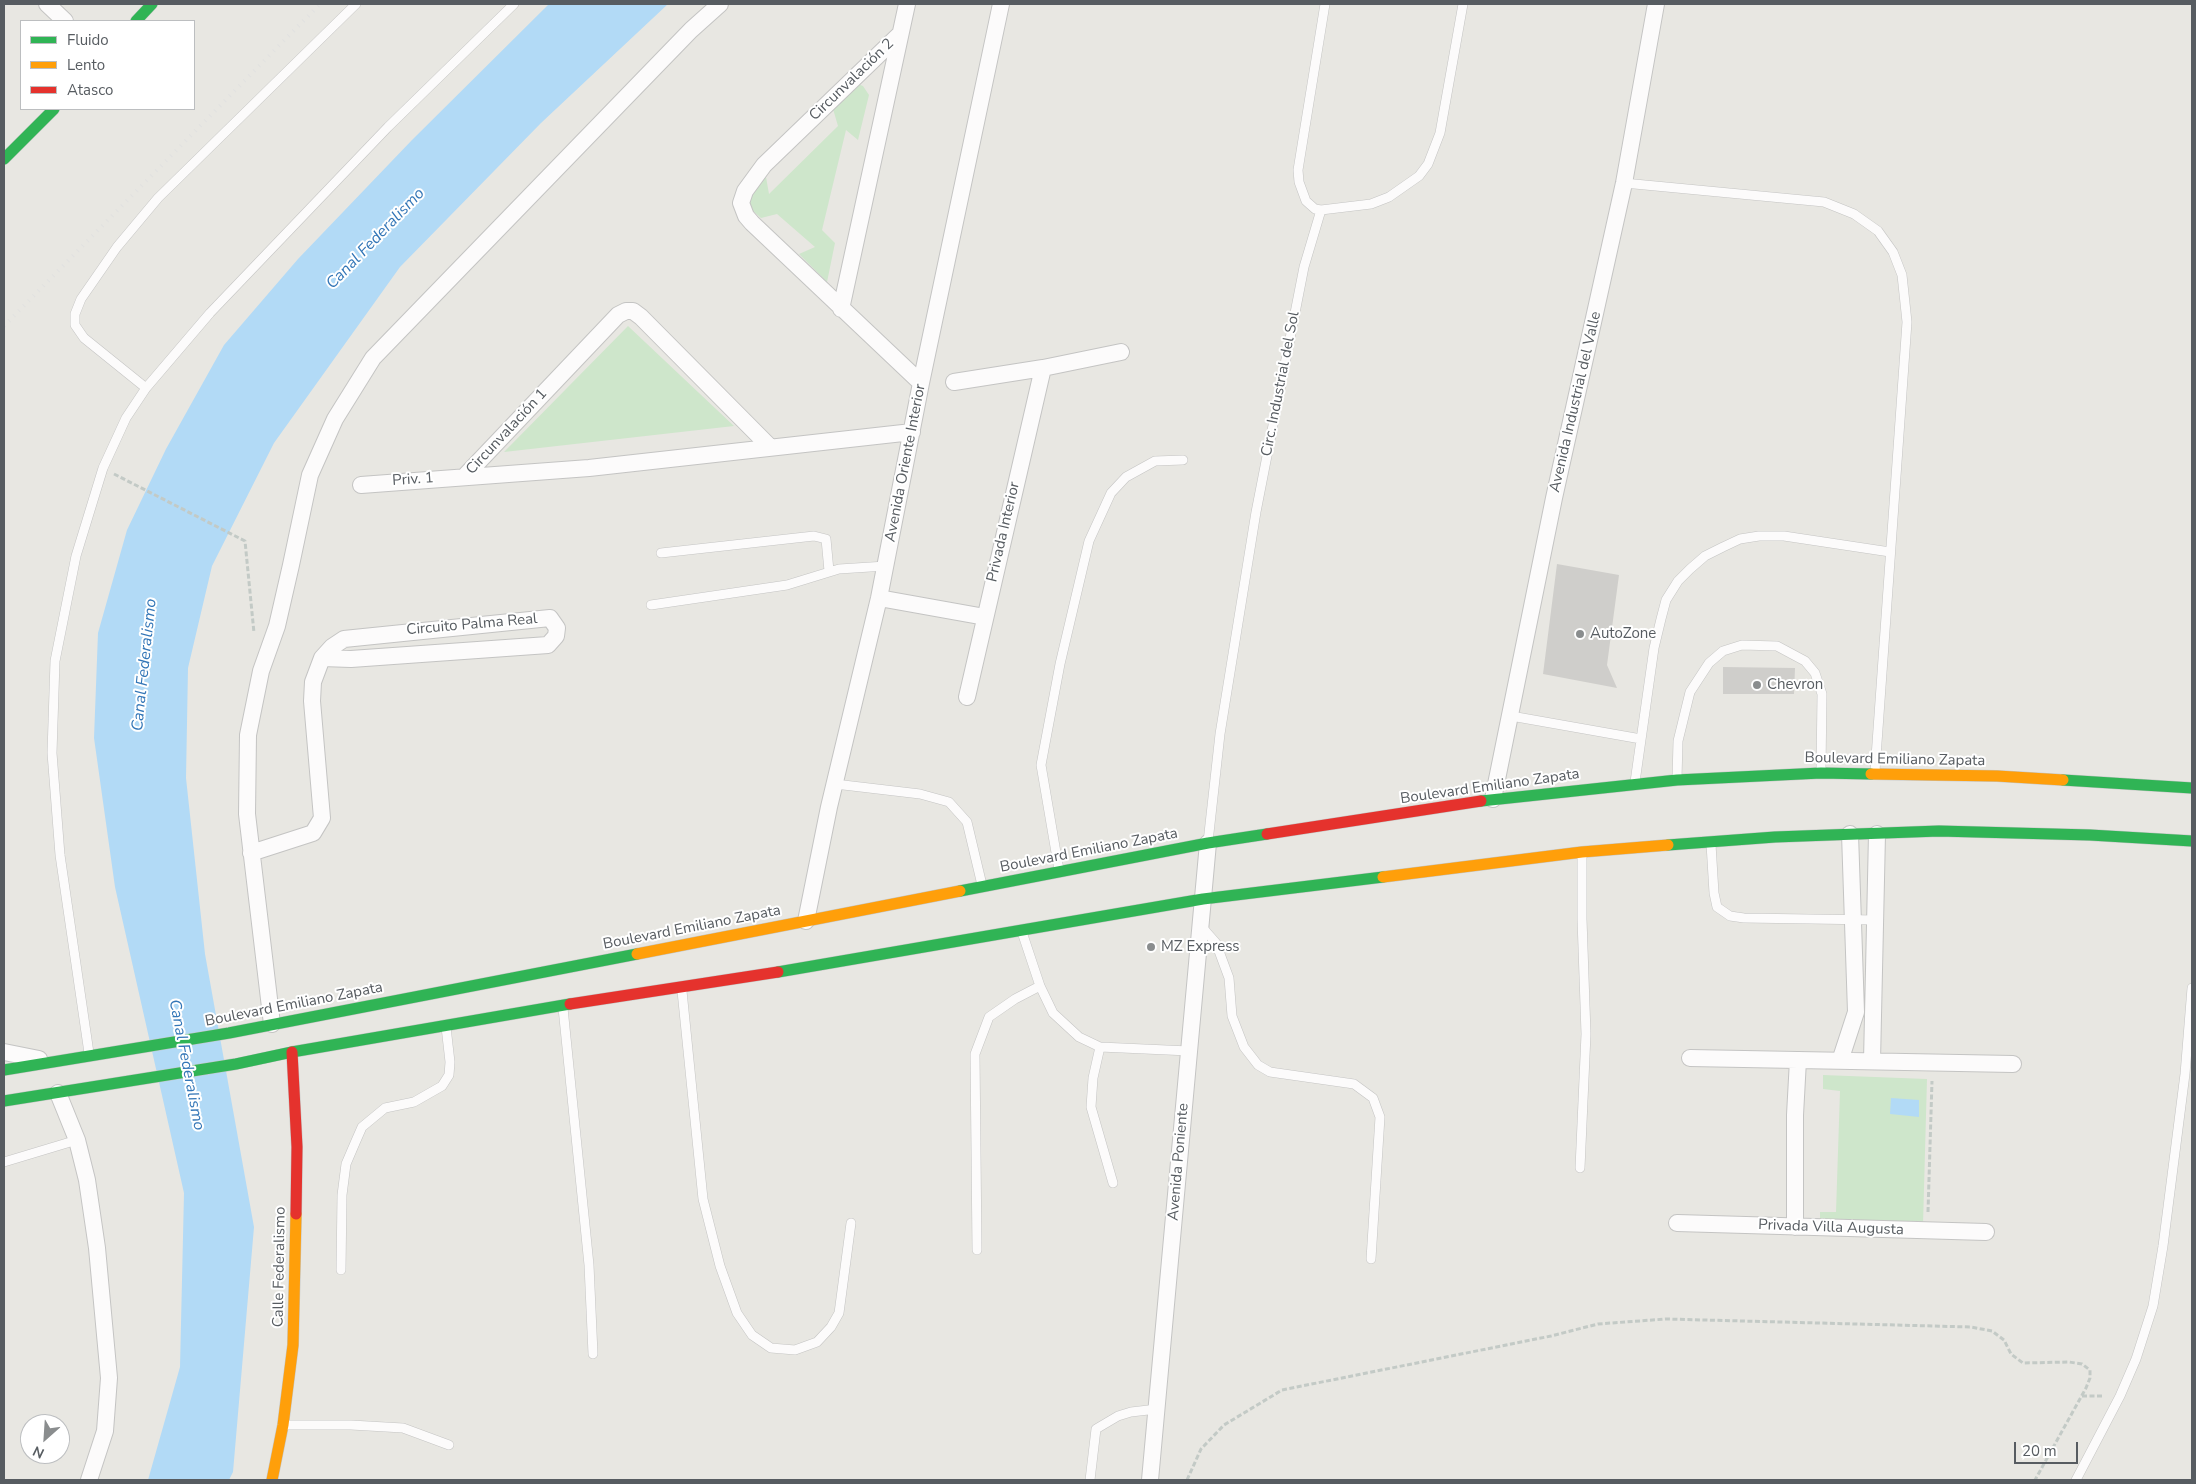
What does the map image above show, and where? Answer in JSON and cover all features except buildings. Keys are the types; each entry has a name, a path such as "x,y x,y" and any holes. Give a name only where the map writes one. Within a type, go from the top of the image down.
{"main road":[{"path":"137,20 152,4"},
{"path":"4,159 53,110"},
{"name":"Boulevard Emiliano Zapata","path":"4,1070 229,1033 1208,843 1493,799 1635,783 1821,773 2079,780 2192,788"},
{"path":"5,1101 236,1064 292,1052 1203,899 1582,852 1711,841 1939,831 2090,835 2192,841"},
{"name":"Calle Federalismo","path":"272,1480 283,1425 293,1345 297,1215 296,1097 292,1052"}],"street":[{"path":"47,4 64,20"},
{"path":"272,1024 247,814 248,735 266,658 279,618 310,476 335,419 373,358 692,30 720,4"},
{"path":"899,35 907,4"},
{"name":"Avenida Oriente Interior","path":"806,921 835,784 880,598 921,383 1002,4"},
{"name":"Avenida Industrial del Valle","path":"1493,799 1554,498 1624,183 1656,4"},
{"name":"Circunvalación 2","path":"841,309 899,35"},
{"name":"Circunvalación 2","path":"899,35 764,165 745,191 741,203 746,216 752,223 921,383"},
{"name":"Circunvalación 1","path":"464,477 618,315 626,311 632,311 641,316 769,446"},
{"path":"954,382 1043,368 1121,352"},
{"name":"Privada Interior","path":"967,697 1043,368"},
{"name":"Circunvalación 1","path":"464,477 589,468 769,446 912,432"},
{"name":"Priv. 1","path":"361,485 464,477"},
{"path":"880,598 985,617"},
{"name":"Circuito Palma Real","path":"252,853 313,833 322,818 312,701 313,682 322,658 344,639 443,627 550,618 557,628 556,636 548,646 351,659 322,658"},
{"path":"443,627 448,652"},
{"path":"1840,1061 1856,1012 1850,834"},
{"path":"1872,1061 1877,834"},
{"name":"Avenida Poniente","path":"1150,1480 1208,843"},
{"path":"4,1052 51,1061"},
{"path":"1690,1058 2013,1064"},
{"path":"1796,1227 1795,1115 1798,1060"},
{"path":"58,1093 77,1140 87,1180 97,1248 109,1378 105,1431 89,1480"},
{"name":"Privada Villa Augusta","path":"1676,1223 1986,1232"}],"lane":[{"path":"146,388 84,338 75,325 74,314 81,299 117,247 158,198 356,4"},
{"path":"90,1056 60,855 52,753 55,661 76,556 103,468 126,418 146,388 210,313 283,234 388,127 514,4"},
{"path":"1325,4 1298,170 1299,182 1306,201 1315,209 1321,210 1371,204 1389,197 1419,176 1428,164 1440,133 1463,4"},
{"path":"1624,183 1824,202 1854,214 1878,231 1892,252 1902,274 1907,322 1874,774"},
{"name":"Circ. Industrial del Sol","path":"1208,843 1220,734 1256,512 1304,266 1321,210"},
{"path":"1059,873 1041,765 1060,664 1089,541 1111,493 1126,477 1155,462 1183,460"},
{"path":"661,553 814,536 826,540 829,571"},
{"path":"1635,783 1654,648 1666,600 1678,581 1705,556 1740,539 1759,536 1784,536 1890,552"},
{"path":"652,605 787,585 829,571 886,566"},
{"path":"1677,780 1678,741 1690,692 1709,663 1723,651 1742,645 1776,646 1805,661 1815,673 1822,694 1821,773"},
{"path":"1511,716 1641,739"},
{"path":"835,784 920,794 950,802 967,822 982,888"},
{"path":"1711,841 1714,893 1717,907 1723,913 1744,918 1876,920"},
{"path":"1580,1168 1586,1034 1582,852"},
{"path":"1200,925 1216,943 1228,978 1232,1016 1244,1047 1258,1065 1270,1072 1354,1084 1373,1098 1380,1117 1371,1259"},
{"path":"1021,930 1040,986 1053,1013 1079,1037 1100,1046 1189,1051"},
{"path":"977,1250 975,1054 989,1017 1015,999 1040,986"},
{"path":"682,988 703,1200 720,1266 737,1313 752,1335 771,1348 795,1350 817,1342 831,1327 839,1313 851,1223"},
{"path":"2076,1480 2120,1396 2136,1359 2153,1306 2163,1246 2185,1074 2192,988"},
{"path":"563,1006 589,1265 593,1354"},
{"path":"341,1270 342,1195 346,1164 355,1143 362,1127 385,1108 414,1102 442,1086 449,1074 450,1062 446,1026"},
{"path":"1100,1046 1093,1078 1091,1108 1113,1184"},
{"path":"4,1162 77,1140"},
{"path":"1090,1480 1096,1429 1118,1416 1157,1409"},
{"path":"283,1425 351,1425 403,1428 450,1445"}],"path":[{"path":"123,479 245,541 256,652 266,658"},
{"path":"1928,1230 1932,1063"},
{"path":"1187,1480 1201,1449 1224,1424 1282,1390 1551,1336 1598,1324 1666,1319 1971,1327 1992,1331 2004,1340 2011,1354 2023,1363 2068,1362 2082,1364 2090,1370 2090,1378 2086,1388 2035,1480"}],"green space":[{"path":"855,83 863,86 869,95 858,140 846,130 822,230 835,243 827,282 799,254 815,247 777,214 761,218 743,202 766,177 769,194 838,126 833,109"},
{"path":"628,326 734,426 504,452"},
{"path":"1823,1075 1927,1079 1923,1225 1820,1221 1820,1212 1836,1212 1840,1091 1823,1089"}],"water":[{"name":"Canal Federalismo","path":"549,4 668,4 541,123 400,267 274,443 212,566 188,668 186,778 205,954 254,1227 233,1472 229,1480 148,1480 180,1367 184,1193 115,887 94,738 98,633 127,530 166,449 224,345 298,259 412,140"},
{"path":"1891,1098 1919,1100 1919,1117 1890,1114"}],"railway":[{"path":"4,326 320,4"}],"traffic: fast":[{"path":"137,20 152,4"},
{"path":"4,159 53,110"},
{"path":"1481,801 1677,780 1821,773 1871,774"},
{"path":"2063,780 2192,788"},
{"path":"1668,845 1775,837 1939,831 2090,835 2192,841"},
{"path":"960,891 1208,843 1267,834"},
{"path":"778,972 1203,899 1383,877"},
{"path":"4,1070 229,1033 637,954"},
{"path":"4,1101 236,1064 292,1052 570,1004"}],"traffic: slow":[{"path":"1871,774 1997,776 2063,780"},
{"path":"1383,877 1582,852 1668,845"},
{"path":"637,954 960,891"},
{"path":"272,1480 283,1425 293,1345 296,1214"}],"traffic: jam":[{"path":"1267,834 1481,801"},
{"path":"570,1004 778,972"},
{"path":"292,1052 297,1147 296,1214"}],"place":[{"name":"AutoZone","path":"1580,634"},
{"name":"Chevron","path":"1757,685"},
{"name":"MZ Express","path":"1151,947"}]}
